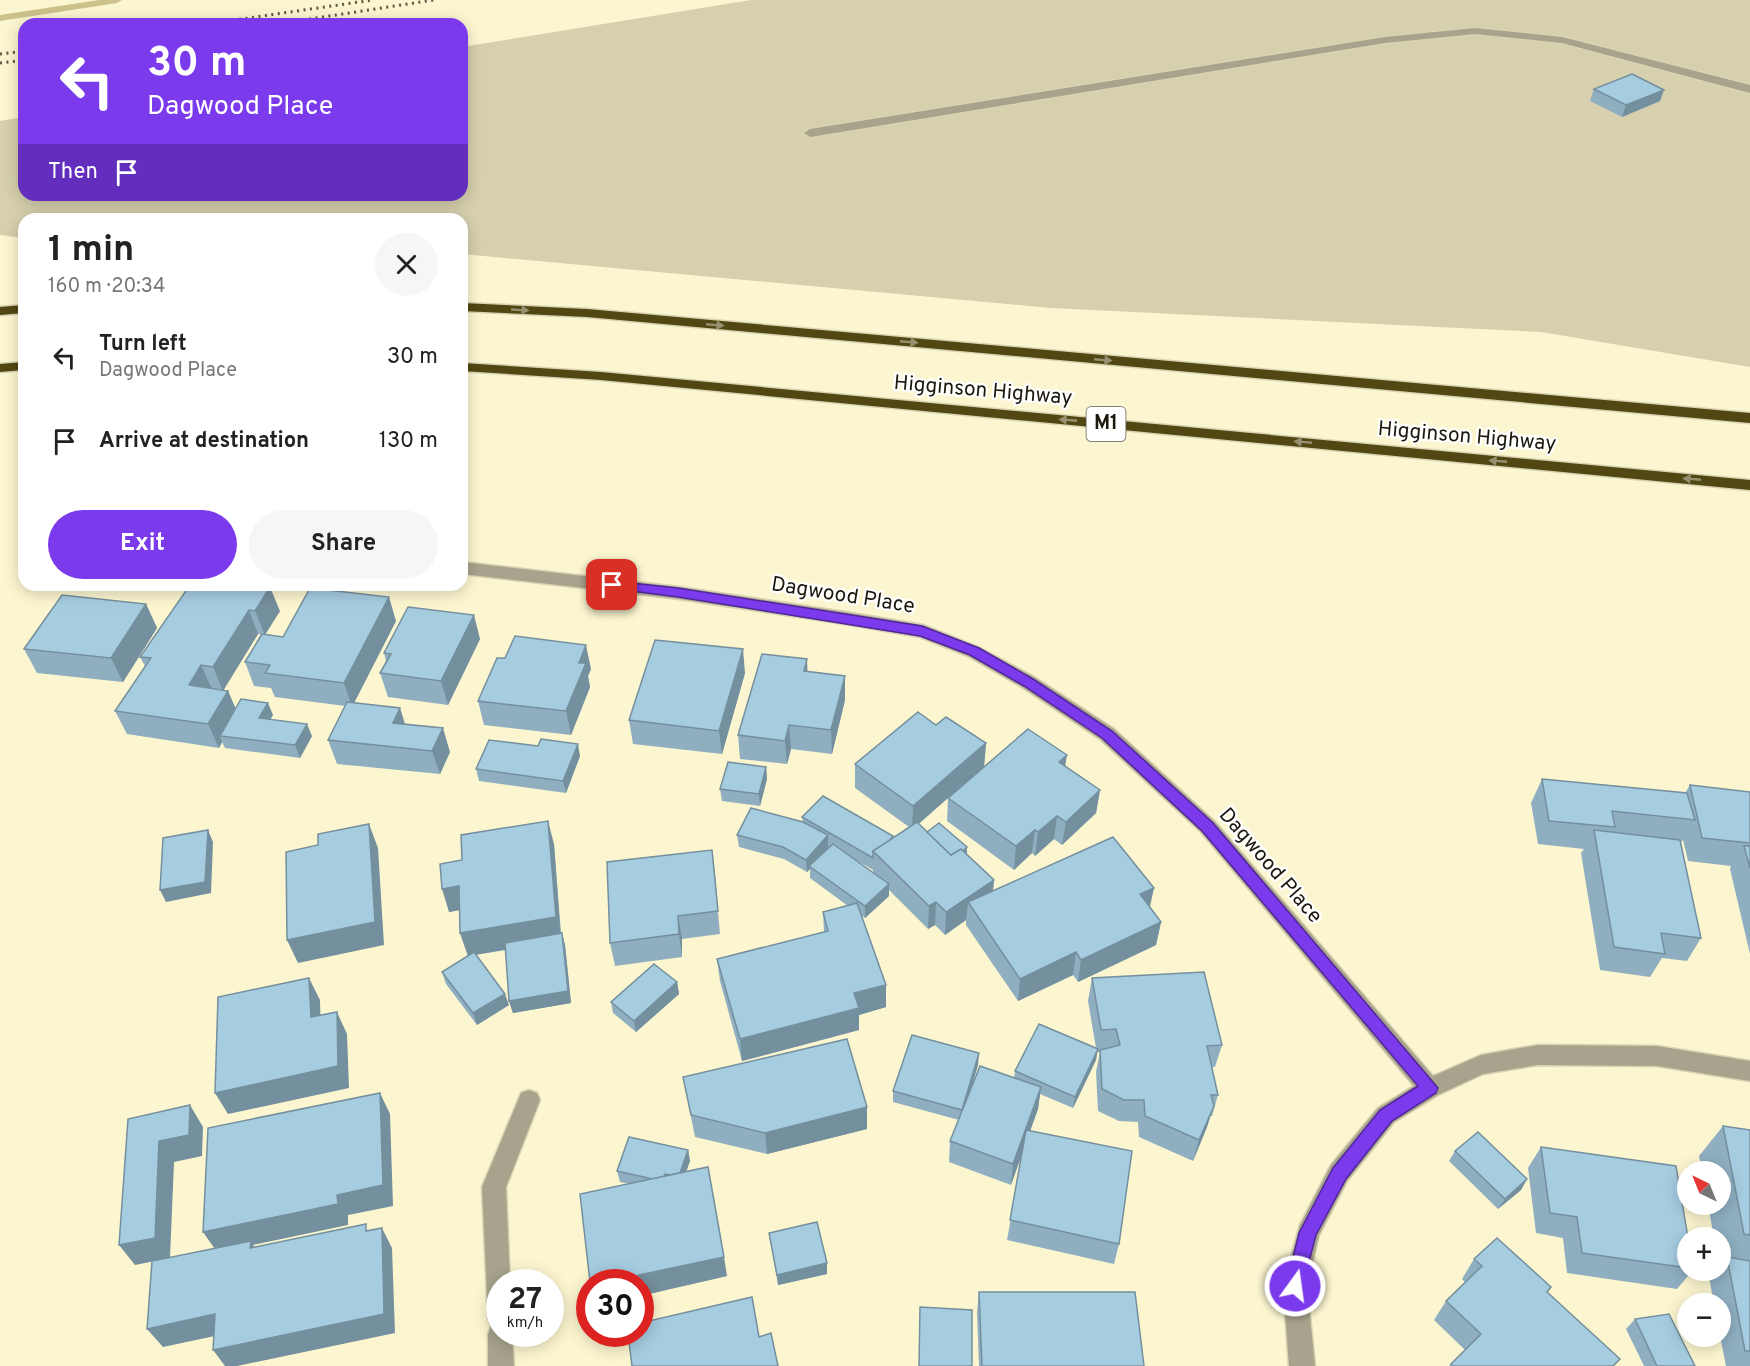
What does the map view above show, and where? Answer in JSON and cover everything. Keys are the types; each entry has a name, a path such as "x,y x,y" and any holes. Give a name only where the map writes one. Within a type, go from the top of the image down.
{"highway":[{"name":"Higginson Highway","path":"468,307 587,313 1750,418"},
{"path":"0,311 18,310"},
{"path":"0,368 18,366"},
{"name":"Higginson Highway","path":"468,367 601,376 1750,485"}],"street":[{"path":"810,133 1157,79 1385,40 1475,31 1562,40 1750,89"},
{"name":"Dagwood Place","path":"468,569 678,593 845,618 922,631 974,652 1028,682 1107,734 1208,827 1430,1088"},
{"path":"1302,1366 1295,1286 1308,1233 1339,1173 1386,1115 1430,1088 1481,1065 1539,1055 1657,1056 1750,1071"},
{"path":"498,1269 494,1187 529,1100"},
{"path":"500,1347 501,1366"}],"shaded area":[{"path":"751,0 1750,0 1750,367 1541,332 1051,308 468,255 468,213 18,213 18,237 0,235 0,121 18,118 18,201 468,201 468,46"}],"building":[{"path":"1632,74 1664,90 1626,105 1594,89"},
{"path":"186,591 268,591 255,611 249,610 213,667 201,665 189,685 228,691 208,724 115,711 151,658 140,657"},
{"path":"308,591 336,591 389,597 344,683 265,673 270,665 245,662 262,634 283,637"},
{"path":"62,595 146,604 111,658 24,649"},
{"path":"408,607 474,615 441,681 380,673 391,654 384,653"},
{"path":"515,636 586,645 579,663 586,663 566,711 478,701 497,658 505,658"},
{"path":"655,640 743,649 719,731 629,720"},
{"path":"762,654 807,659 804,671 845,676 831,730 789,725 785,741 738,735"},
{"path":"241,699 268,703 259,718 307,724 295,745 220,736"},
{"path":"347,702 400,708 393,723 443,728 432,751 328,740"},
{"path":"918,712 936,725 946,717 986,743 913,806 855,764"},
{"path":"1028,729 1067,755 1059,762 1100,790 1066,822 1057,816 1016,846 948,798"},
{"path":"541,739 578,744 563,781 476,769 489,740 538,746"},
{"path":"728,762 766,767 759,794 720,789"},
{"path":"1542,779 1687,793 1695,820 1612,811 1615,827 1549,821"},
{"path":"1690,785 1750,792 1750,843 1702,838"},
{"path":"823,796 893,836 873,851 873,858 802,817"},
{"path":"751,808 803,822 828,835 806,860 783,847 737,835"},
{"path":"548,821 556,917 460,933 459,886 442,889 440,864 462,860 461,835"},
{"path":"917,822 951,855 961,849 994,880 946,912 936,902 929,906 873,851"},
{"path":"939,823 967,847 963,851 961,849 951,855 927,832"},
{"path":"369,824 375,922 287,940 286,852 318,845 318,834"},
{"path":"208,830 205,882 160,890 163,838"},
{"path":"1594,830 1680,840 1701,938 1661,933 1665,954 1614,947"},
{"path":"1113,837 1154,888 1140,894 1161,922 1081,960 1076,952 1020,979 968,902"},
{"path":"833,844 889,884 865,906 809,866"},
{"path":"1744,846 1750,846 1750,868"},
{"path":"712,850 718,911 678,916 679,934 610,943 607,862"},
{"path":"857,903 886,985 854,993 859,1008 740,1039 717,959 828,931 823,912"},
{"path":"562,933 568,991 509,1001 505,943"},
{"path":"474,952 505,994 473,1013 442,972"},
{"path":"654,964 677,982 634,1021 611,1002"},
{"path":"1204,972 1222,1045 1207,1046 1218,1095 1211,1095 1214,1106 1199,1140 1145,1116 1144,1100 1124,1100 1102,1089 1100,1050 1120,1045 1116,1029 1101,1030 1092,978"},
{"path":"309,978 311,1017 337,1012 338,1066 215,1093 218,997"},
{"path":"1039,1024 1098,1049 1075,1097 1015,1071"},
{"path":"912,1035 979,1053 962,1110 893,1091"},
{"path":"847,1039 867,1107 765,1133 691,1115 683,1077"},
{"path":"980,1066 1041,1087 1013,1164 950,1141"},
{"path":"380,1093 383,1185 337,1195 338,1204 203,1232 208,1128"},
{"path":"190,1105 189,1135 159,1141 155,1238 119,1245 128,1119"},
{"path":"1723,1126 1750,1130 1750,1235 1744,1234"},
{"path":"1026,1130 1132,1151 1119,1244 1010,1220"},
{"path":"1478,1132 1527,1179 1505,1199 1455,1151"},
{"path":"629,1137 688,1150 680,1173 665,1174 664,1177 653,1179 617,1171"},
{"path":"1541,1147 1676,1166 1677,1215 1684,1215 1686,1227 1677,1227 1677,1266 1582,1253 1577,1217 1550,1213"},
{"path":"708,1167 724,1257 654,1272 654,1269 589,1269 580,1194"},
{"path":"817,1222 827,1263 777,1275 769,1233"},
{"path":"366,1224 366,1231 382,1228 384,1314 213,1350 215,1314 147,1329 152,1261 251,1241 250,1248"},
{"path":"1497,1238 1551,1287 1547,1292 1620,1359 1613,1366 1453,1366 1451,1364 1481,1334 1446,1301 1482,1266 1474,1259"},
{"path":"1731,1258 1750,1261 1750,1351 1745,1351 1731,1278"},
{"path":"979,1292 1135,1292 1144,1366 982,1366"},
{"path":"752,1297 759,1337 771,1333 778,1366 632,1366 630,1347 654,1347 654,1320"},
{"path":"920,1307 972,1310 972,1366 919,1366"},
{"path":"1669,1314 1677,1330 1677,1347 1686,1347 1695,1366 1657,1366 1635,1319"}],"waterway":[{"path":"0,18 117,0"}],"railway":[{"path":"248,18 373,0"},
{"path":"316,18 434,0"},
{"path":"0,54 18,52"},
{"path":"0,63 18,61"}],"route":[{"path":"612,585 922,631 974,652 1028,682 1107,734 1208,827 1430,1088 1386,1115 1339,1173 1308,1233 1295,1286"}]}
